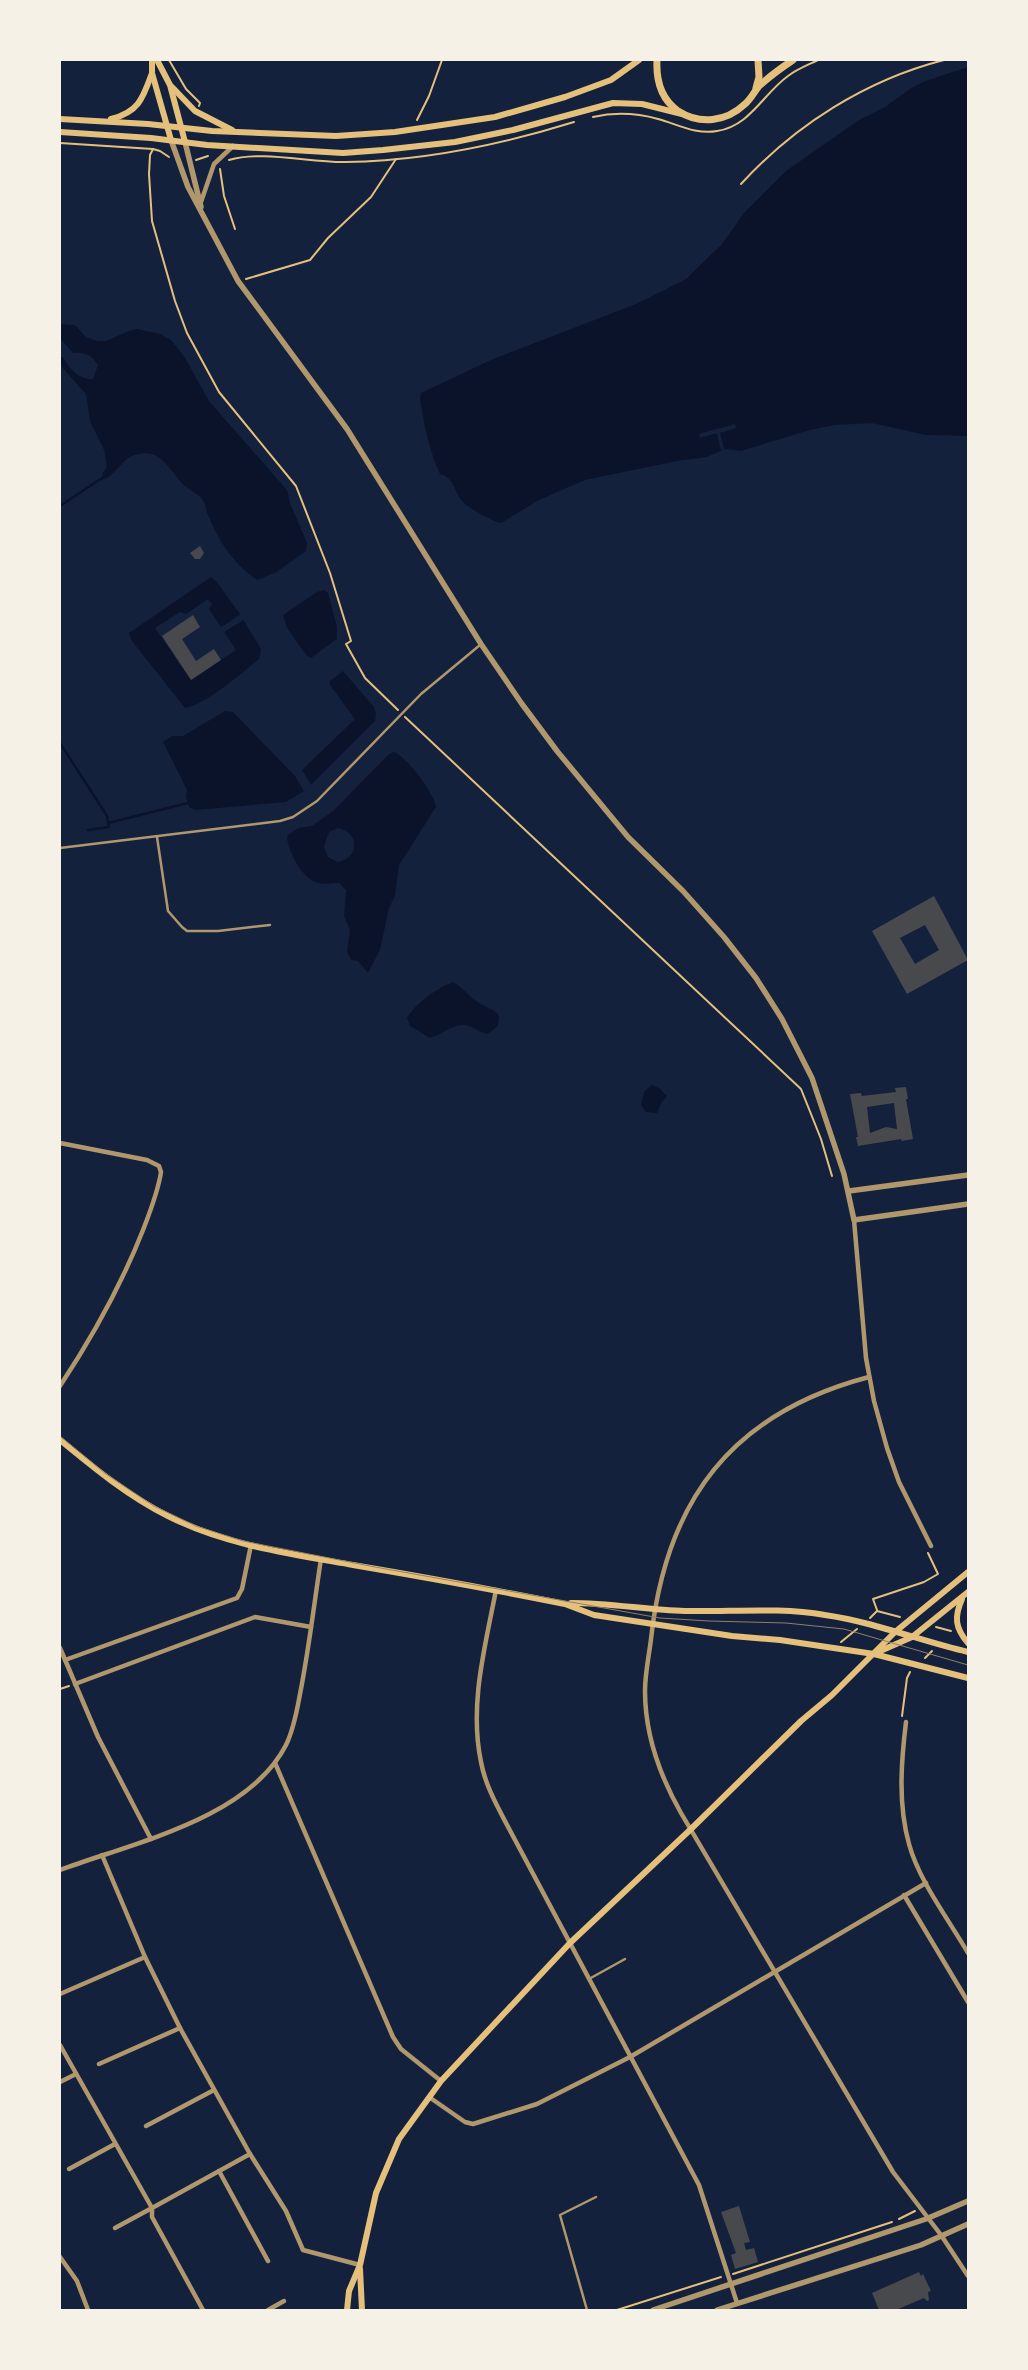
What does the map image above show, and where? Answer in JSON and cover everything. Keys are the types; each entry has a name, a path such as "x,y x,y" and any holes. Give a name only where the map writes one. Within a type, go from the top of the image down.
{"main road":[{"path":"152,60 152,73 172,140"},
{"path":"157,60 170,85 185,142"},
{"path":"60,119 336,136 387,133 458,124 495,117 592,89 611,80 639,60"},
{"path":"657,60 656,73 662,92 674,108 685,116"},
{"path":"60,132 233,146 343,152 419,147 498,134 613,103 642,104 698,120 712,120 725,118 738,111 748,102 755,90 759,77 758,60"},
{"path":"755,90 793,60"},
{"path":"104,121 119,117 135,108 140,102 152,73"},
{"path":"170,85 195,111 236,131"},
{"path":"60,1440 117,1485 166,1516 200,1530 250,1545 565,1604 594,1615 874,1654 968,1678"},
{"path":"347,2310 349,2291 360,2266 376,2193 400,2139 441,2081 570,1943 691,1829 801,1721 832,1695 895,1632 968,1572"},
{"path":"874,1654 912,1637 966,1594"},
{"path":"966,1594 956,1611 956,1622 968,1643"},
{"path":"565,1604 598,1603 656,1610 786,1611 823,1614 865,1622 968,1652"},
{"path":"360,2266 362,2310"}],"street":[{"path":"172,140 188,187 238,281 347,429 481,644 522,704 628,837 683,891 724,937 756,978 782,1019 808,1069 849,1191 854,1220 862,1325 869,1377 880,1426 899,1482 931,1546"},
{"path":"185,142 202,212"},
{"path":"200,204 214,164 233,146"},
{"path":"60,1143 147,1160 159,1166 161,1172 128,1268 102,1320 60,1386"},
{"path":"849,1191 968,1175"},
{"path":"854,1220 968,1204"},
{"path":"869,1377 835,1386 776,1414 742,1440 716,1468 685,1512 675,1534 653,1624 645,1689 650,1735 664,1779 691,1829 893,2172 926,2219 941,2235 968,2276"},
{"path":"65,1660 237,1598 242,1589 250,1545"},
{"path":"60,1870 151,1839 211,1812 232,1800 258,1781 275,1763 287,1744 296,1715 321,1559"},
{"path":"496,1590 478,1681 477,1721 481,1762 487,1784 699,2185 738,2307"},
{"path":"75,1684 255,1617 311,1627"},
{"path":"60,1648 98,1737 151,1839"},
{"path":"906,1722 901,1767 904,1814 909,1846 926,1882 968,1953"},
{"path":"275,1763 393,2037 401,2049 441,2081"},
{"path":"102,1855 145,1957 180,2028 250,2154 286,2210 303,2250 360,2266"},
{"path":"429,2097 465,2122 478,2124 537,2104 630,2057 926,1882"},
{"path":"904,1895 968,2002"},
{"path":"60,1994 145,1957"},
{"path":"99,2064 180,2028"},
{"path":"60,2045 152,2208 152,2217 202,2310"},
{"path":"60,2082 76,2074"},
{"path":"146,2126 214,2090"},
{"path":"69,2169 115,2144"},
{"path":"115,2228 250,2154"},
{"path":"219,2171 268,2261"},
{"path":"653,2310 926,2219 968,2201"},
{"path":"717,2310 738,2307 921,2245 968,2224"},
{"path":"60,2256 77,2281 88,2310"},
{"path":"268,2310 284,2301"}],"lane":[{"path":"60,848 280,821 293,817 317,801 403,715 421,694 481,644"},
{"path":"157,837 168,911 187,931 218,931 270,925"},
{"path":"589,1979 625,1959"},
{"path":"587,2310 560,2216 596,2197"}],"path":[{"path":"169,60 186,89 200,103"},
{"path":"419,117 430,96 442,60"},
{"path":"740,184 757,166 799,131 840,103 883,80 944,60"},
{"path":"60,143 153,149 150,155 149,174 152,221 175,301 188,333 219,392 296,486 342,610 351,641 346,644 366,678 800,1089 821,1139 832,1176"},
{"path":"219,166 222,174 224,196 235,229"},
{"path":"238,281 262,276 310,260 328,238 371,196 390,168"},
{"path":"832,1648 877,1611 873,1598 924,1582 938,1574 927,1555 931,1546"},
{"path":"906,1722 906,1718 902,1718 907,1678 910,1671 918,1664"},
{"path":"60,1690 75,1684"},
{"path":"617,2310 896,2221 919,2209"}],"water":[{"path":"968,67 968,436 926,435 872,423 835,425 810,430 741,451 725,449 707,457 677,461 585,480 539,500 501,523 475,511 465,504 449,479 440,474 427,437 420,398 421,393 493,359 636,304 686,279 722,244 744,213 786,171 859,120 885,107 910,89 925,81"},
{"path":"60,324 75,325 86,337 97,341 106,341 137,329 160,334 171,340 184,356 209,401 287,490 290,503 307,543 306,551 275,573 257,580 248,574 227,551 211,523 203,500 199,495 186,487 159,457 144,453 130,457 111,475 102,480 103,472 107,467 104,450 90,421 86,394 60,365 60,357 63,357 68,365 83,378 93,379 98,365 88,355 73,353 60,338"},
{"path":"211,577 240,614 261,649 259,659 233,680 203,701 185,708 132,641 129,633","holes":["208,599 212,604 209,609 236,650 191,680 155,628 180,612 186,614"]},
{"path":"324,590 328,593 337,627 337,639 311,658 306,655 287,628 283,615 317,592"},
{"path":"343,671 374,707 375,721 311,785 302,770 355,719 330,685 330,681"},
{"path":"225,711 233,712 295,776 304,791 286,802 195,810 189,807 186,797 187,790 163,742 172,736 183,736"},
{"path":"394,752 405,760 431,793 436,807 399,865 395,896 389,908 380,950 368,973 358,961 351,960 347,951 350,930 344,916 346,890 339,883 318,883 305,875 292,855 287,836 298,828 312,826 333,811 389,754","holes":["338,828 345,831 354,840 353,851 350,856 337,862 328,857 324,847 329,832"]},
{"path":"453,982 475,1001 497,1013 499,1016 498,1026 488,1034 467,1025 459,1025 430,1038 410,1026 407,1018 415,1007 434,992"},
{"path":"651,1085 659,1088 667,1096 661,1103 657,1113 646,1112 641,1105 644,1092"}],"pier":[{"path":"735,424 736,428 720,433 724,449 721,450 717,433 700,438 699,434"},
{"path":"241,614 245,619 224,632 220,628"}],"building":[{"path":"200,546 204,553 200,559 195,559 190,553"},
{"path":"193,615 200,627 182,639 196,661 214,649 221,660 191,680 162,636"},
{"path":"934,896 968,960 907,994 872,931","holes":["925,925 939,950 915,964 900,938"]},
{"path":"906,1087 908,1099 906,1099 913,1139 902,1141 901,1139 858,1146 850,1094 861,1093 862,1096 896,1092 895,1088","holes":["894,1103 897,1129 886,1127 870,1133 867,1107"]},
{"path":"739,2206 750,2242 744,2243 746,2250 754,2248 758,2262 735,2269 731,2255 736,2253 721,2212"},
{"path":"919,2272 921,2276 923,2274 931,2291 928,2292 929,2300 927,2301 924,2298 896,2310 879,2310 872,2293"}],"waterway":[{"path":"60,506 102,478"},
{"path":"60,743 107,816 109,827 88,830"},
{"path":"108,823 188,803"}],"tram line":[{"path":"60,1436 106,1474 154,1506 196,1526 243,1541 375,1567 660,1618 786,1623 844,1629 968,1665"}]}
